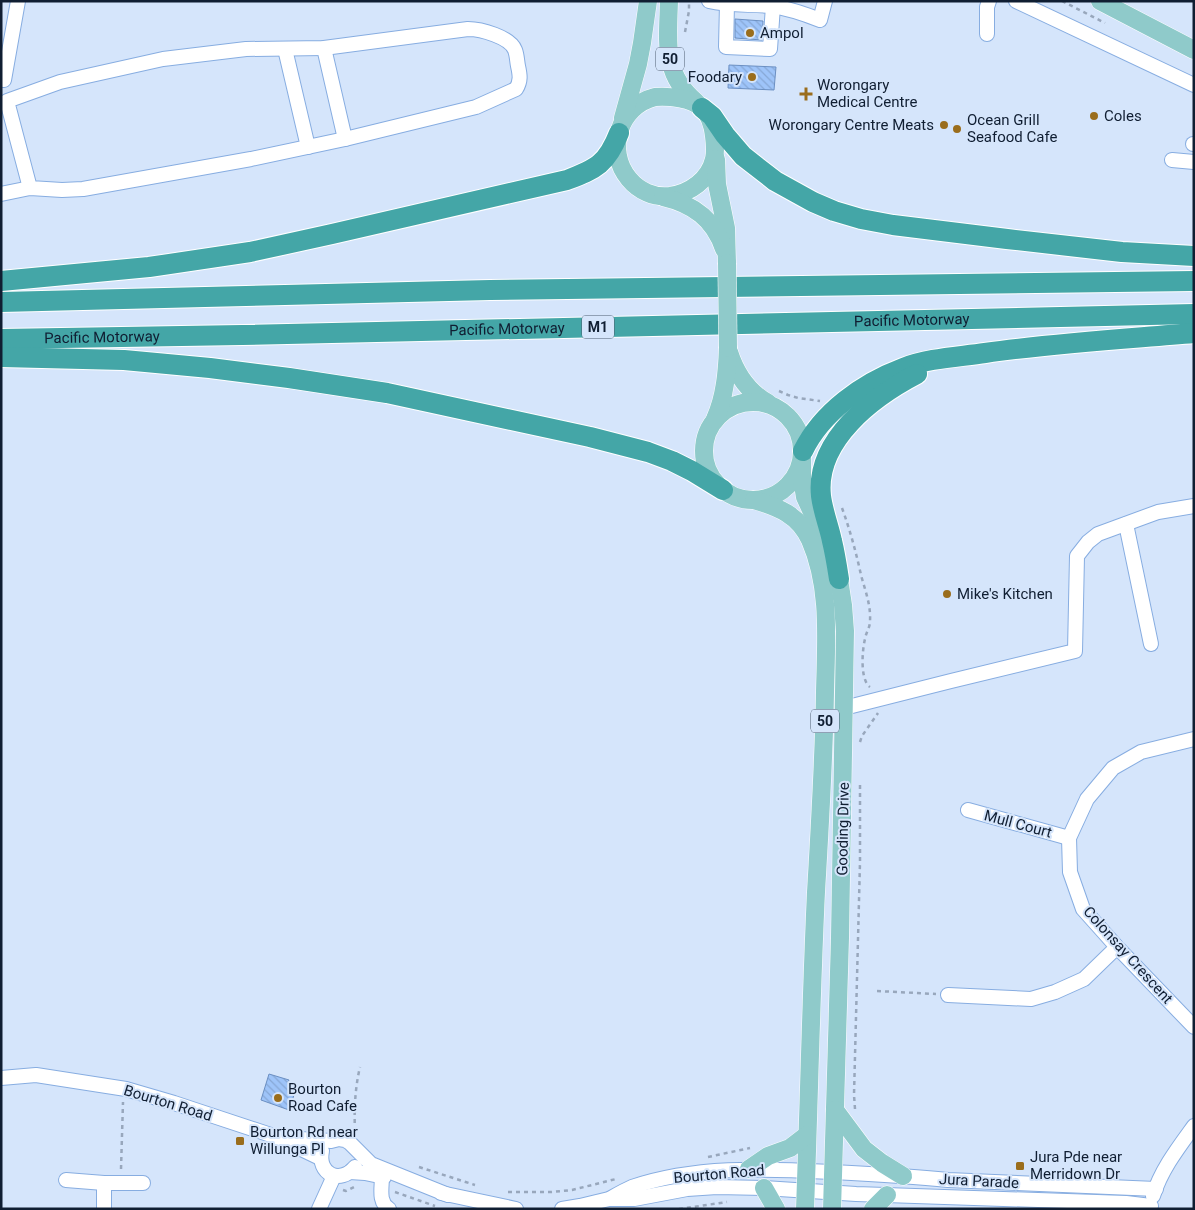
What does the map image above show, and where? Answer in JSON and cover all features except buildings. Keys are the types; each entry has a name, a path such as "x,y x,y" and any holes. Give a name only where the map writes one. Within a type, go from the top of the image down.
{"highway":[{"path":"701,107 712,116 743,156 775,181 834,211 861,219 893,225 1122,252 1194,256"},
{"path":"1,281 141,268 250,252 566,180 588,172 598,165 611,151 619,130"},
{"path":"1,302 490,290 1194,280"},
{"name":"Pacific Motorway","path":"1,339 1194,314"},
{"path":"802,454 812,435 833,412 854,395 881,378 903,368 938,359 1024,347 1194,333"},
{"path":"839,578 821,496 825,463 835,441 847,426 894,387 927,370 984,353"},
{"path":"1,357 124,360 210,368 280,376 387,393 590,436 648,452 685,467 723,490"}],"main road":[{"name":"50","path":"640,1 644,30"},
{"name":"50","path":"648,1 638,64 619,130 617,142 618,155 624,172 635,185 645,192 678,201 701,214 710,223 721,240 726,260"},
{"path":"638,64 656,12 663,1"},
{"name":"50","path":"669,1 669,51 672,69 682,89 708,116 712,128 717,184 726,228 728,349 725,384 721,404 705,444 705,461 710,474 723,490 737,497 754,500"},
{"path":"1100,1 1194,50"},
{"path":"619,130 633,108 650,98 674,97 701,107"},
{"path":"655,195 676,195 685,192 703,180 714,159 715,148"},
{"name":"50","path":"728,349 736,371 745,384 757,397 774,398 797,427 801,438 802,454"},
{"path":"711,426 722,413 736,405 774,398"},
{"path":"754,500 770,496 786,487 799,470 802,454"},
{"name":"Gooding Drive","path":"802,454 802,479 806,497 839,578 845,631 841,898 832,1200"},
{"name":"Gooding Drive","path":"754,500 778,508 797,521 804,529 816,555 825,599 827,629 823,779 812,975 805,1209"},
{"path":"835,1110 864,1149 903,1176"},
{"path":"749,1169 768,1156 790,1148 807,1135"},
{"path":"764,1188 776,1209"},
{"path":"873,1209 887,1195"}],"street":[{"path":"4,80 18,1"},
{"path":"709,1 720,4 773,6 820,20 825,1"},
{"path":"987,34 987,7 989,1"},
{"path":"1016,1 1194,85"},
{"path":"728,4 726,47 770,49 773,6"},
{"path":"1,194 30,188 83,189 252,159 345,139 476,107 516,89 519,85 520,76 515,49 502,39 489,33 468,29 324,48 286,50 246,49 163,59 60,82 7,101 30,188"},
{"path":"324,48 345,139"},
{"path":"286,50 308,147"},
{"path":"1174,86 1186,90 1194,89"},
{"path":"1172,160 1194,162"},
{"path":"844,708 1075,652 1077,556 1088,542 1098,534 1158,512 1194,506"},
{"path":"1126,524 1151,644"},
{"name":"Colonsay Crescent","path":"1194,738 1141,752 1113,768 1086,799 1069,838 1070,872 1083,909 1194,1027"},
{"name":"Mull Court","path":"968,810 1069,838"},
{"path":"948,995 1031,999 1054,992 1084,979 1117,947"},
{"name":"Bourton Road","path":"1,1078 36,1075 126,1089 174,1102 274,1136"},
{"name":"Bourton Road","path":"1,1085 59,1078"},
{"path":"1150,1207 1156,1189 1173,1154 1194,1126"},
{"path":"274,1136 331,1141 339,1139 355,1143 371,1164 448,1195"},
{"path":"274,1136 320,1158"},
{"path":"331,1141 321,1151 320,1158 324,1169 334,1176 350,1172 355,1167 357,1160 355,1143"},
{"name":"Bourton Road","path":"643,1197 683,1174 749,1169 833,1172"},
{"path":"350,1172 382,1176 448,1195 516,1209"},
{"name":"Jura Parade","path":"833,1172 948,1180 1156,1189"},
{"path":"319,1209 334,1176"},
{"path":"382,1176 383,1203 389,1209"},
{"path":"66,1180 104,1183 143,1183"},
{"path":"104,1183 104,1209"},
{"path":"1028,1205 1029,1184"},
{"name":"Bourton Road","path":"562,1209 609,1199 630,1188 643,1197 680,1190 732,1186 806,1191 832,1200"},
{"name":"Jura Parade","path":"832,1200 887,1195 1028,1205 1126,1203 1150,1207"}],"path":[{"path":"684,35 689,11 688,1"},
{"path":"774,398 788,395 824,403"},
{"path":"841,506 850,529 866,590 870,622 864,640 864,678 866,684 873,688"},
{"path":"860,742 879,710"},
{"path":"857,1117 854,1095 860,862 860,778"},
{"path":"877,991 948,995"},
{"path":"355,1143 355,1107 357,1078 360,1068"},
{"path":"121,1183 123,1105 126,1089"},
{"path":"708,1157 752,1148"},
{"path":"411,1164 481,1186"},
{"path":"505,1192 572,1190 620,1178"},
{"path":"679,1209 730,1202"}],"place":[{"name":"Ampol","path":"750,33"},
{"name":"Foodary","path":"752,77"},
{"name":"Worongary Medical Centre","path":"806,94"},
{"name":"Coles","path":"1094,116"},
{"name":"Worongary Centre Meats","path":"944,125"},
{"name":"Ocean Grill Seafood Cafe","path":"957,129"},
{"name":"Mike's Kitchen","path":"947,594"},
{"name":"Bourton Road Cafe","path":"278,1098"},
{"name":"Bourton Rd near Willunga Pl","path":"240,1141"},
{"name":"Jura Pde near Merridown Dr","path":"1020,1166"}]}
